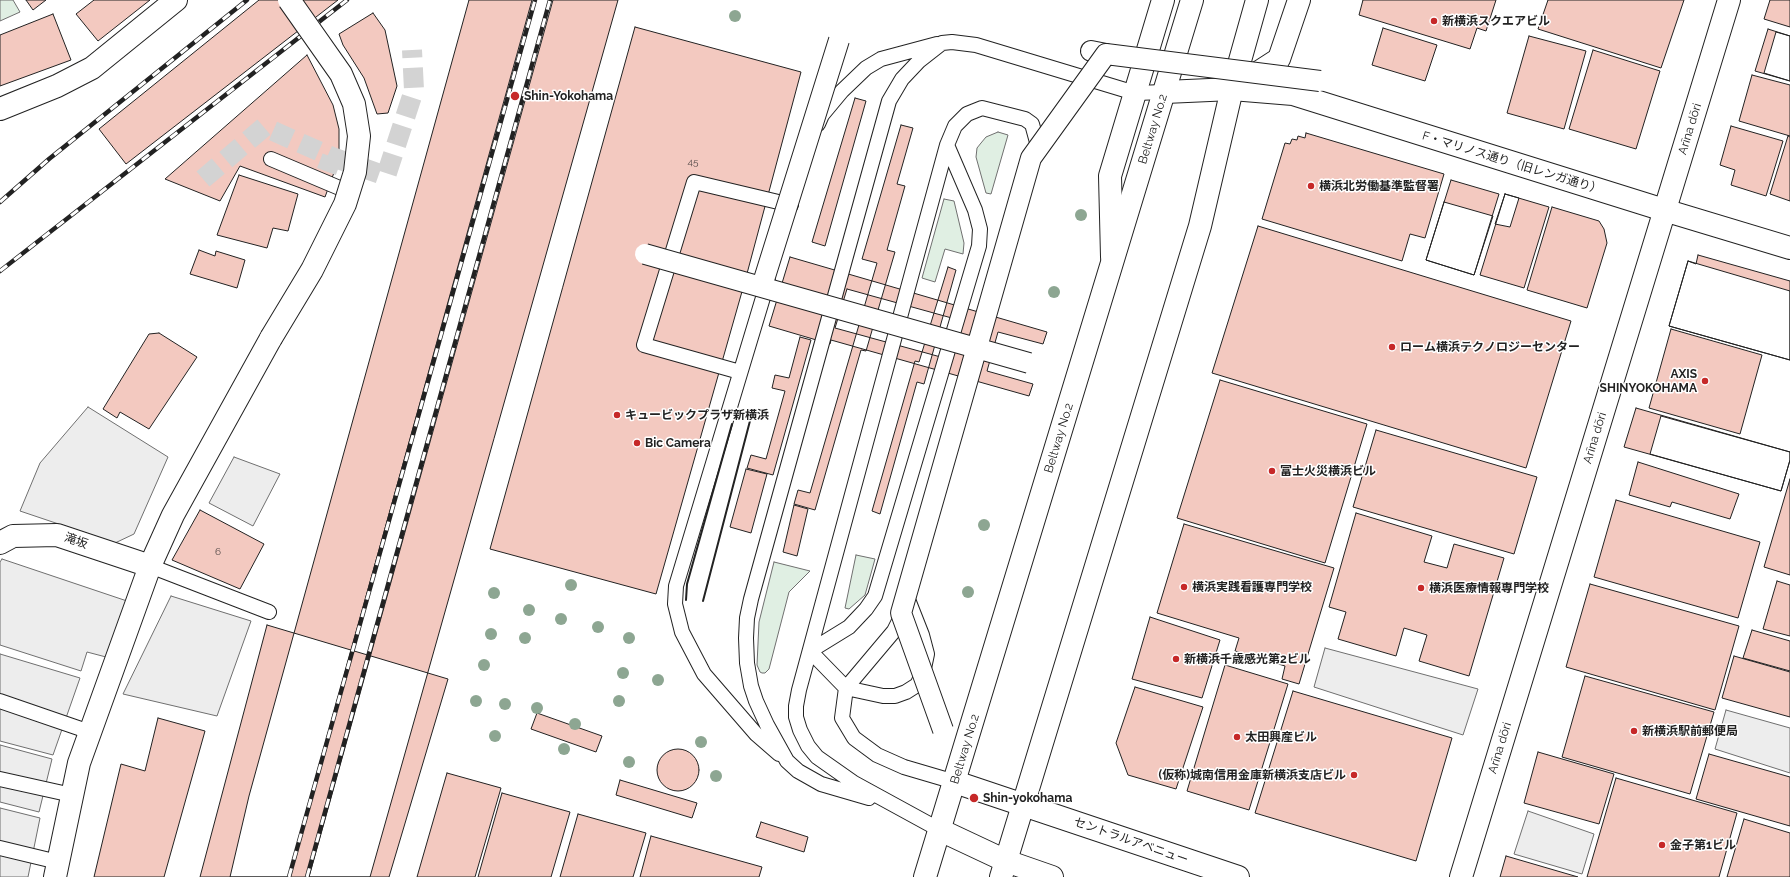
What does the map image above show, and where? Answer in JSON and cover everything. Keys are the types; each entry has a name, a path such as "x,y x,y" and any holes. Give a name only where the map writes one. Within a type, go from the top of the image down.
{"street":[{"path":"0,109 57,86 92,68 176,0"},
{"path":"56,870 79,763 150,566 173,516 271,338 312,270 345,204 355,172 360,136 354,104 341,74 289,0"},
{"path":"1112,260 1110,176 1163,0"},
{"name":"Beltway No.2","path":"925,877 1192,0"},
{"path":"1004,869 1200,226 1232,89 1257,0"},
{"path":"1232,89 1279,59 1299,0"},
{"name":"Arīna dōri","path":"1461,877 1729,0"},
{"path":"762,286 839,40"},
{"path":"943,730 901,613 1031,158 1098,52 1320,81"},
{"name":"F・マリノス通り（旧レンガ通り）","path":"1165,92 1232,89 1293,94 1790,248"},
{"path":"645,254 1029,363"},
{"name":"滝坂","path":"0,543 13,536 58,535 150,566"},
{"name":"セントラルアベニュー","path":"955,782 1238,877"},
{"path":"940,830 1004,869 1052,877"}],"lane":[{"path":"894,805 821,784 798,771 756,734 704,674 682,632 675,604 676,586 811,139 822,115 842,91 866,68 881,59 942,43 964,42 976,45 1135,93 1165,92"},
{"path":"787,761 767,725 751,686 747,663 747,618 889,100 902,79 919,61 942,43"},
{"path":"940,830 854,783 817,757 808,746 796,717 796,706 947,145 955,126 967,114 982,108 1025,119 1032,124 1038,146 909,602 894,631 846,688 842,718 854,738 877,755 904,767 955,782"},
{"path":"810,651 849,627 866,609 875,596 979,246 980,229 975,210 947,145"},
{"path":"271,159 349,192"},
{"path":"740,372 644,345 689,197 694,182 791,205"},
{"path":"150,566 269,612"},
{"path":"810,651 846,688 883,696 895,696 906,692 917,684 923,673 927,654 922,635 909,602"},
{"path":"0,701 90,732"},
{"path":"0,779 72,795"},
{"path":"0,848 56,870"}],"green space":[{"path":"0,0 13,0 20,12 0,21"},
{"path":"998,132 1008,135 991,194 986,193 976,157 977,148 986,137"},
{"path":"944,199 954,201 964,243 963,254 945,249 935,282 922,278"},
{"path":"856,555 875,559 865,595 849,609 845,608"},
{"path":"774,562 810,571 789,592 769,669 765,673 762,673 757,665 759,622"}],"shaded area":[{"path":"88,407 168,457 134,534 115,543 20,511 40,463"},
{"path":"234,457 280,474 253,526 209,503"},
{"path":"2,559 127,601 106,657 87,652 81,671 0,645 0,562"},
{"path":"171,596 251,621 217,716 123,694"},
{"path":"1325,648 1478,689 1463,735 1314,687"},
{"path":"0,654 80,678 53,755 0,741"},
{"path":"1726,710 1790,728 1790,773 1715,749"},
{"path":"0,745 52,759 39,812 0,802"},
{"path":"0,808 40,818 28,877 0,877"},
{"path":"1528,811 1594,834 1582,874 1514,854"}],"building":[{"path":"26,0 46,0 33,10"},
{"path":"94,0 150,0 98,41 76,14"},
{"path":"259,0 338,0 126,164 99,129"},
{"path":"469,0 532,0 288,877 230,877 249,796"},
{"path":"553,0 618,0 370,877 309,877"},
{"name":"新横浜スクエアビル","path":"1363,0 1496,0 1486,31 1477,28 1470,49 1359,15"},
{"path":"1548,0 1684,0 1661,68 1538,29"},
{"path":"1770,0 1790,0 1790,27 1764,19"},
{"path":"373,13 385,30 397,86 388,113 377,114 364,78 343,45 339,34"},
{"path":"53,14 71,60 0,86 0,35"},
{"name":"キュービックプラザ新横浜","path":"635,27 801,72 745,281 656,594 490,549"},
{"path":"1383,28 1437,45 1425,81 1372,65"},
{"path":"1768,29 1790,36 1790,81 1755,71"},
{"path":"1776,32 1790,36 1790,81 1764,73"},
{"path":"1529,36 1586,51 1564,129 1507,113"},
{"path":"1593,50 1660,71 1636,149 1569,129"},
{"path":"307,55 333,105 339,129 339,159 325,197 240,166 220,201 165,179"},
{"path":"1752,75 1790,85 1790,136 1739,121"},
{"path":"855,98 866,101 825,246 812,242"},
{"path":"901,125 913,128 897,184 905,186 887,250 895,252 866,351 861,350 815,510 794,504 798,490 810,493 877,263 862,259"},
{"path":"1731,126 1783,141 1766,196 1731,185 1735,170 1720,165"},
{"path":"1306,133 1444,174 1425,238 1410,234 1402,261 1262,219 1285,143 1290,144 1292,139 1297,140 1298,136 1305,138"},
{"path":"1788,136 1790,137 1790,201 1770,194"},
{"path":"239,175 298,194 288,231 273,228 267,248 217,235"},
{"path":"1451,180 1499,194 1474,275 1426,260"},
{"path":"1505,194 1549,207 1524,288 1480,275"},
{"path":"1505,194 1519,198 1510,227 1495,224"},
{"path":"1444,202 1493,216 1474,275 1426,260"},
{"path":"1552,207 1599,221 1604,229 1607,243 1587,308 1527,290"},
{"name":"ローム横浜テクノロジーセンター","path":"1258,226 1571,321 1526,468 1212,373"},
{"path":"199,250 215,256 216,251 245,260 237,288 190,274"},
{"path":"1698,255 1790,281 1790,360 1669,326 1688,261 1696,264"},
{"path":"790,257 1047,332 1043,344 998,332 987,371 1033,384 1029,396 831,340 830,344 769,326","holes":["847,289 959,320 948,359 835,328"]},
{"path":"1688,261 1790,291 1790,360 1669,326"},
{"path":"948,267 956,270 924,384 917,382 880,514 872,511 915,361 919,362"},
{"name":"AXIS SHINYOKOHAMA","path":"1671,329 1762,355 1740,434 1649,408"},
{"path":"159,333 197,357 149,429 120,412 117,418 103,409 149,334"},
{"path":"800,337 811,340 773,475 747,468 751,455 766,459 785,391 772,388 775,375 789,378"},
{"name":"富士火災横浜ビル","path":"1220,380 1367,424 1325,563 1177,518"},
{"path":"1636,408 1790,452 1790,460 1781,491 1624,447"},
{"path":"1661,416 1790,452 1790,460 1781,491 1650,454"},
{"path":"1376,430 1537,477 1514,554 1353,507"},
{"path":"1638,462 1739,494 1730,519 1672,502 1670,507 1629,495"},
{"path":"746,469 767,474 751,533 730,527"},
{"path":"1790,479 1790,575 1764,567"},
{"path":"1616,500 1760,542 1738,618 1594,577"},
{"path":"794,505 808,509 797,556 783,552"},
{"path":"200,510 264,544 240,589 172,560"},
{"path":"1356,513 1432,536 1424,562 1447,568 1454,544 1504,558 1469,676 1419,661 1427,635 1404,628 1396,656 1338,639 1346,612 1329,607"},
{"path":"1184,524 1334,568 1299,684 1282,679 1285,666 1235,651 1239,638 1157,613"},
{"path":"1777,581 1790,585 1790,636 1763,629"},
{"path":"1590,584 1739,626 1715,710 1566,667"},
{"name":"新横浜千歳感光第2ビル","path":"1150,617 1220,640 1202,698 1132,679"},
{"path":"267,625 448,679 389,877 200,877"},
{"path":"1752,630 1790,641 1790,671 1743,658"},
{"path":"1734,656 1790,672 1790,717 1722,698"},
{"name":"太田興産ビル","path":"1225,665 1288,684 1249,810 1187,791"},
{"path":"1585,676 1714,712 1690,794 1562,757"},
{"path":"1135,687 1203,707 1176,789 1128,775 1116,743"},
{"name":"(仮称)城南信用金庫新横浜支店ビル","path":"1293,691 1452,738 1416,861 1255,813"},
{"path":"537,713 602,736 596,752 531,729"},
{"path":"158,718 205,731 164,877 94,877 121,764 145,771"},
{"path":"678,749 693,755 699,770 693,785 678,791 663,785 657,770 663,755"},
{"path":"1538,752 1614,774 1599,824 1524,803"},
{"path":"1709,754 1790,777 1790,826 1696,799"},
{"path":"447,773 501,788 475,877 417,877"},
{"name":"金子第1ビル","path":"1616,778 1737,813 1719,877 1587,877"},
{"path":"620,780 697,803 692,818 616,795"},
{"path":"502,793 570,812 551,877 478,877"},
{"path":"578,814 646,833 633,877 560,877"},
{"path":"1744,819 1790,833 1790,877 1727,877"},
{"path":"761,822 808,837 804,852 756,837"},
{"path":"651,836 762,867 759,877 640,877"},
{"path":"1506,856 1578,877 1500,877"}],"tunnel":[{"path":"332,157 386,176 414,90 412,50"},
{"path":"203,179 264,127 332,157 324,178"}],"railway":[{"path":"0,202 49,159 247,0"},
{"path":"0,271 347,0"},
{"path":"289,877 535,0"},
{"path":"307,877 550,0"}],"wall":[{"path":"703,601 751,417 735,412 734,414"},
{"path":"686,600 687,584 732,424"}],"place":[{"name":"新横浜スクエアビル","path":"1434,21"},
{"name":"Shin-Yokohama","path":"515,96"},
{"name":"横浜北労働基準監督署","path":"1311,186"},
{"name":"ローム横浜テクノロジーセンター","path":"1392,347"},
{"name":"AXIS SHINYOKOHAMA","path":"1705,381"},
{"name":"キュービックプラザ新横浜","path":"617,415"},
{"name":"Bic Camera","path":"637,443"},
{"name":"富士火災横浜ビル","path":"1272,471"},
{"name":"横浜実践看護専門学校","path":"1184,587"},
{"name":"横浜医療情報専門学校","path":"1421,588"},
{"name":"新横浜千歳感光第2ビル","path":"1176,659"},
{"name":"新横浜駅前郵便局","path":"1634,731"},
{"name":"太田興産ビル","path":"1237,737"},
{"name":"(仮称)城南信用金庫新横浜支店ビル","path":"1354,775"},
{"name":"Shin-yokohama","path":"974,798"},
{"name":"金子第1ビル","path":"1662,845"}]}
